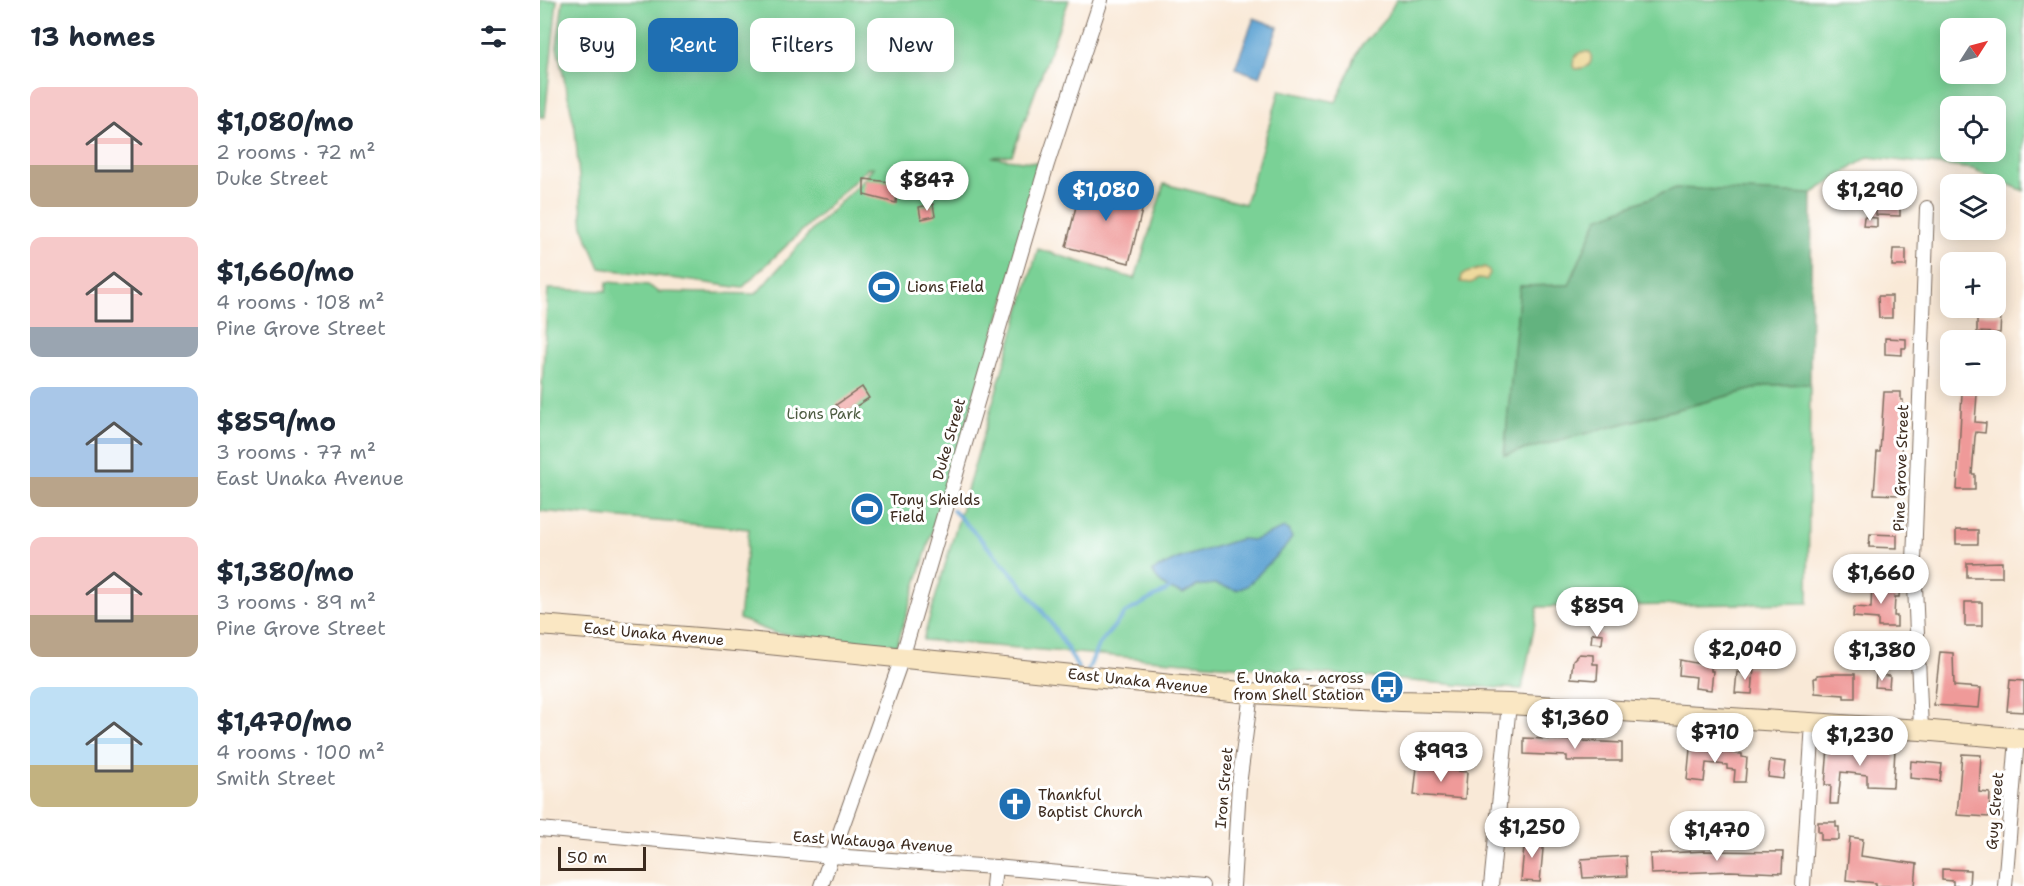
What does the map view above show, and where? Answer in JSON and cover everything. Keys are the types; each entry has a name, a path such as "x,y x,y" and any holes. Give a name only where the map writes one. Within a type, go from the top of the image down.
{"main road":[{"name":"East Unaka Avenue","path":"540,625 747,642 1251,693 1509,704 1921,730 2020,739"}],"street":[{"name":"Duke Street","path":"821,886 902,658 1047,164 1101,0"},
{"name":"Pine Grove Street","path":"1921,730 1914,561 1927,208"},
{"name":"Iron Street","path":"1233,886 1239,785 1251,693"},
{"path":"1491,886 1509,704"},
{"path":"1803,886 1813,723"},
{"name":"Guy Street","path":"2005,886 2020,739"},
{"name":"East Watauga Avenue","path":"540,829 832,856 995,867 1203,886"},
{"path":"993,886 995,867"}],"green space":[{"path":"540,0 557,0 545,117 540,117"},
{"name":"Lions Park","path":"563,0 1069,0 1012,155 991,157 1047,164 897,645 774,633 739,619 749,529 540,511 540,418 548,289 606,291 607,282 648,285 658,292 756,294 814,228 864,179 873,167 868,168 742,288 600,268 583,228 575,128 563,72 636,72 636,18 561,18"},
{"path":"1396,0 2024,0 2024,191 2006,183 2006,174 1985,174 1973,169 1868,157 1811,194 1598,218 1569,285 1520,286 1505,455 1769,385 1810,384 1808,603 1538,607 1522,689 923,640 1038,249 1135,279 1164,184 1245,204 1280,90 1336,102 1359,49 1387,17"},
{"path":"1676,188 1812,194 1810,384 1769,385 1504,455 1520,286 1569,285 1598,218"}],"sand":[{"path":"1581,52 1590,52 1590,62 1584,68 1576,69 1573,66 1574,60"},
{"path":"1484,267 1490,273 1486,280 1461,282 1462,275"}],"water":[{"path":"1254,18 1278,27 1260,77 1235,68"},
{"path":"1284,528 1288,530 1292,538 1286,546 1247,586 1236,590 1214,584 1197,586 1183,594 1165,586 1152,571 1177,559 1240,539 1254,540"}],"building":[{"path":"864,179 898,183 896,203 864,195"},
{"path":"1082,182 1145,198 1129,263 1066,247"},
{"path":"1876,197 1900,197 1900,216 1876,215"},
{"path":"933,204 935,216 921,219 919,207"},
{"path":"1864,217 1877,218 1877,227 1863,226"},
{"path":"1893,249 1906,249 1906,266 1892,266"},
{"path":"1878,296 1892,296 1892,318 1879,318"},
{"path":"1977,318 2001,318 2000,330 1977,330"},
{"path":"1885,338 1906,339 1906,348 1902,348 1902,355 1885,354"},
{"path":"862,387 869,398 843,415 836,405"},
{"path":"1884,392 1901,392 1901,400 1903,400 1900,495 1874,494 1877,452 1880,452"},
{"path":"1962,396 1977,396 1975,422 1986,423 1985,433 1976,432 1975,437 1972,474 1975,474 1975,490 1957,490"},
{"path":"1956,530 1978,530 1978,544 1956,544"},
{"path":"1870,534 1897,535 1897,548 1869,547"},
{"path":"2002,562 2002,577 1967,577 1967,563"},
{"path":"1872,582 1900,583 1899,597 1895,597 1894,616 1897,616 1897,627 1878,627 1878,619 1853,617 1854,607 1871,608"},
{"path":"1965,602 1982,602 1982,626 1965,626"},
{"path":"1592,633 1603,634 1602,644 1591,643"},
{"path":"1940,652 1953,653 1954,686 1981,688 1979,708 1934,705"},
{"path":"1579,654 1593,655 1593,664 1598,664 1597,680 1571,678 1573,660"},
{"path":"1680,660 1711,666 1711,671 1713,671 1711,690 1695,688 1696,677 1679,675"},
{"path":"1743,666 1754,667 1752,694 1735,693 1737,672 1743,673"},
{"path":"1855,674 1855,698 1815,693 1814,678 1817,678 1817,675"},
{"path":"1876,675 1890,676 1889,688 1875,687"},
{"path":"2010,680 2024,681 2024,712 2007,711"},
{"path":"1524,738 1622,743 1622,761 1567,761 1567,756 1524,754"},
{"path":"1856,745 1895,749 1893,787 1867,786 1867,775 1841,772 1838,804 1830,804 1831,785 1825,785 1828,747 1855,749"},
{"path":"1690,749 1742,754 1742,757 1747,758 1745,782 1734,782 1735,770 1727,769 1727,765 1706,763 1704,782 1687,780"},
{"path":"1962,754 1981,755 1979,792 1990,793 1989,817 1957,815"},
{"path":"1770,760 1786,762 1784,779 1768,777"},
{"path":"1911,761 1942,764 1940,781 1910,778"},
{"path":"1417,767 1467,772 1465,799 1414,795"},
{"path":"1818,822 1836,822 1836,827 1839,827 1839,840 1821,840"},
{"path":"1525,836 1544,838 1540,882 1521,881"},
{"path":"1850,837 1863,839 1861,856 1917,864 1915,886 1876,886 1876,883 1846,880"},
{"path":"1704,851 1783,852 1782,873 1730,871 1651,874 1650,854"},
{"path":"1626,856 1627,876 1583,878 1581,859"},
{"path":"1942,869 1970,870 1969,886 1953,886 1953,881 1942,880"}],"waterway":[{"path":"953,510 1037,604 1052,624 1078,668"},
{"path":"1088,670 1098,646 1125,613 1169,589"}],"place":[{"name":"Lions Field","path":"884,287"},
{"name":"Tony Shields Field","path":"867,509"},
{"name":"E. Unaka - across from Shell Station","path":"1387,687"},
{"name":"Thankful Baptist Church","path":"1015,804"}]}
